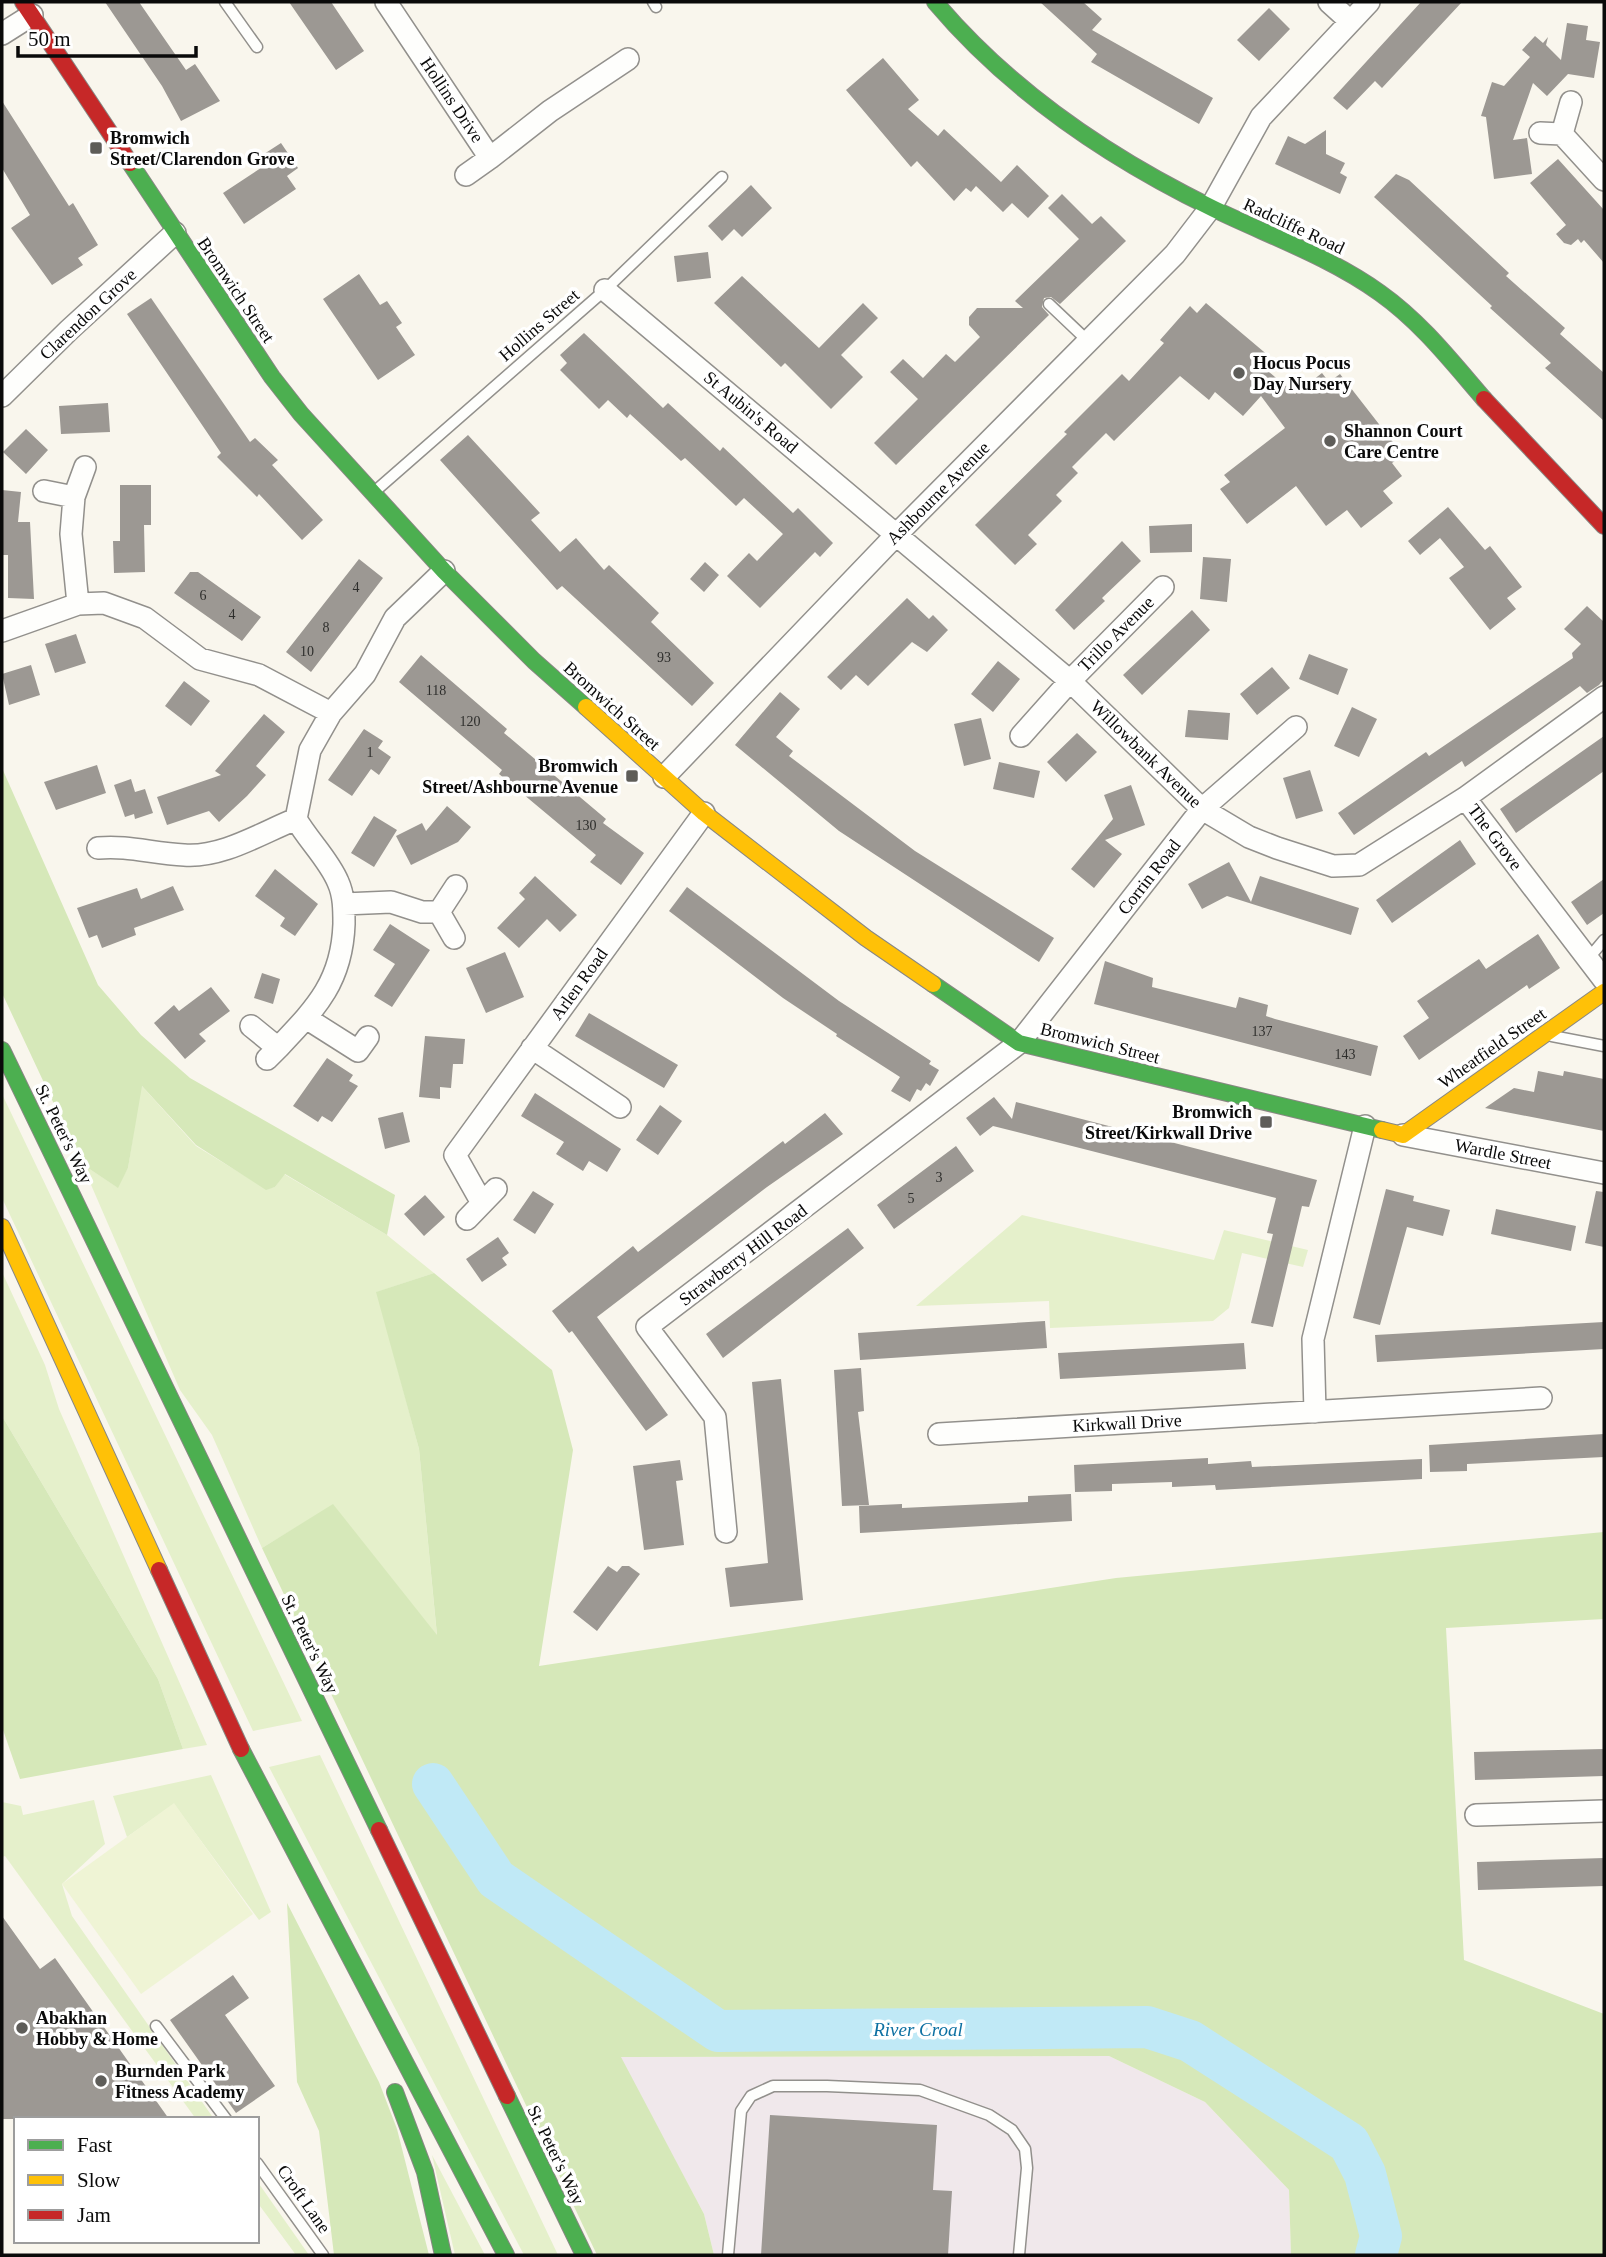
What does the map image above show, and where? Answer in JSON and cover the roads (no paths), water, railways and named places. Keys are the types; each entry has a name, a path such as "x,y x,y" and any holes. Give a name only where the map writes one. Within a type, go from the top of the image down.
{"main road":[{"name":"Radcliffe Road","path":"935,2 984,58 1042,104 1103,146 1211,207 1340,268 1381,294 1423,330 1524,443 1604,526"},
{"name":"Bromwich Street","path":"28,8 279,386 443,570 534,662 704,813 866,938 1018,1043 1403,1135"},
{"name":"Wheatfield Street","path":"1403,1135 1604,992"},
{"name":"St. Peter's Way","path":"2,1050 583,2255"},
{"path":"2,1227 116,1472 347,1986"},
{"path":"226,1721 506,2255"},
{"path":"387,2075 410,2125 429,2190 443,2255"}],"street":[{"path":"1329,2 1350,21"},
{"name":"Ashbourne Avenue","path":"664,777 897,534 1175,254 1211,207 1261,117 1369,2"},
{"name":"Hollins Drive","path":"389,3 490,158 550,111 628,59"},
{"path":"2,34 28,8"},
{"path":"1562,134 1571,102"},
{"path":"1540,133 1562,134 1604,180"},
{"path":"466,175 490,158"},
{"name":"Clarendon Grove","path":"2,396 175,233"},
{"name":"St Aubin's Road","path":"605,290 897,534"},
{"path":"78,604 71,534 74,497 85,467"},
{"path":"44,491 74,497"},
{"name":"Willowbank Avenue","path":"897,534 1070,681 1202,809 1249,837 1277,849 1333,866 1359,865 1465,798"},
{"path":"251,1026 272,1054 306,1018 340,964 344,904 338,881 296,819 310,750 331,713 365,674 395,618 443,570"},
{"name":"Trillo Avenue","path":"1021,736 1070,681 1163,587"},
{"path":"2,631 78,604 104,603 145,618 200,659 259,675 331,713"},
{"name":"The Grove","path":"1604,697 1465,798 1604,979"},
{"name":"Corrin Road","path":"1018,1043 1202,809 1296,727"},
{"name":"Arlen Road","path":"467,1219 489,1196 455,1155 704,813"},
{"path":"98,848 134,846 185,856 212,854 296,819"},
{"path":"439,912 456,886"},
{"path":"344,904 391,902 422,912 439,912"},
{"path":"439,912 454,938"},
{"path":"306,1018 358,1051 368,1037"},
{"name":"Strawberry Hill Road","path":"726,1532 715,1417 647,1326 1018,1043"},
{"path":"532,1048 620,1107"},
{"path":"1315,1412 1313,1339 1365,1126"},
{"name":"Wardle Street","path":"1403,1135 1604,1174"},
{"name":"Kirkwall Drive","path":"939,1434 1541,1398"},
{"path":"1476,1815 1604,1811"}],"lane":[{"path":"225,2 257,47"},
{"name":"Hollins Street","path":"373,493 605,290 722,177"},
{"path":"1049,304 1088,342"},
{"path":"1588,959 1604,940"},
{"path":"1544,1034 1604,1046"},
{"path":"156,2026 224,2117"},
{"path":"728,2255 741,2111 751,2096 774,2086 920,2090 989,2115 1012,2130 1025,2149 1027,2168 1019,2255"},
{"name":"Croft Lane","path":"259,2166 323,2255"}],"waterway":[{"name":"River Croal","path":"433,1784 496,1879 718,2031 1147,2027 1190,2041 1349,2143 1365,2174 1381,2236 1376,2255"}],"place":[{"name":"Bromwich Street/Clarendon Grove","path":"96,148"},
{"name":"Hocus Pocus Day Nursery","path":"1239,373"},
{"name":"Shannon Court Care Centre","path":"1330,441"},
{"name":"Bromwich Street/Ashbourne Avenue","path":"632,776"},
{"name":"Bromwich Street/Kirkwall Drive","path":"1266,1122"},
{"name":"Abakhan Hobby & Home","path":"22,2028"},
{"name":"Burnden Park Fitness Academy","path":"101,2081"}]}
